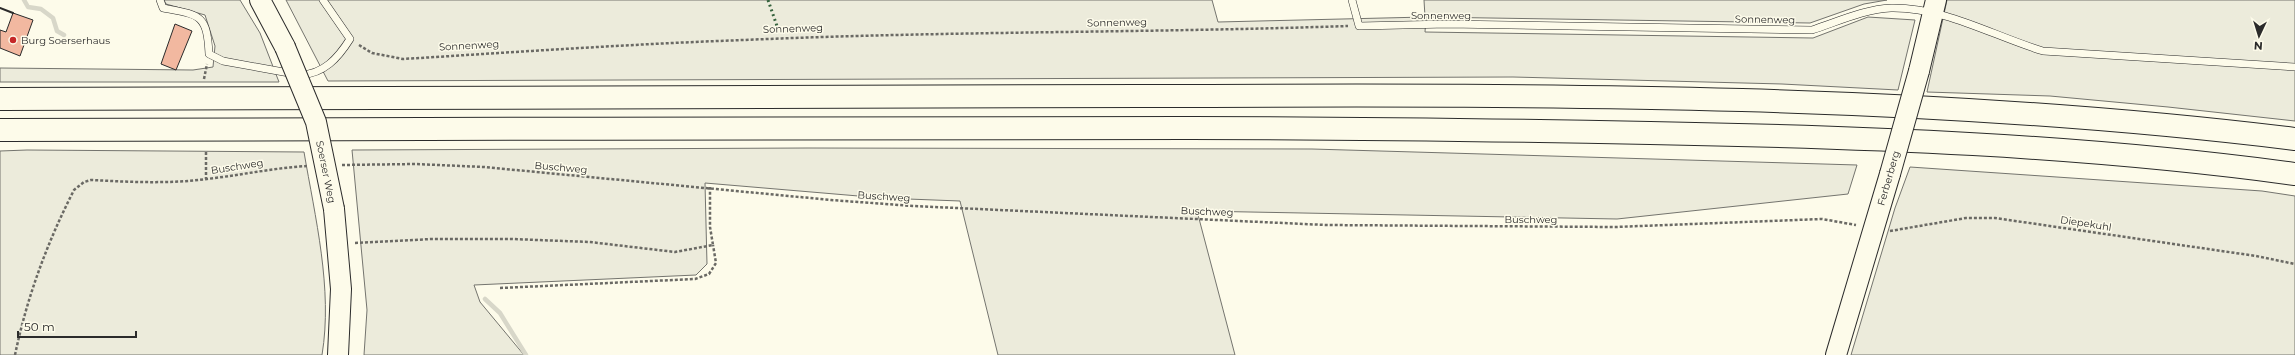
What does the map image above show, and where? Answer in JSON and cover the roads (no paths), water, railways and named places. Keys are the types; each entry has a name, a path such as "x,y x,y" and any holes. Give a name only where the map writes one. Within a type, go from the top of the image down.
{"highway":[{"path":"0,99 1384,95 1764,99 2043,114 2208,129 2295,139"},
{"path":"0,130 1388,128 1750,135 1908,140 2056,149 2167,159 2295,174"}],"main road":[{"name":"Soerser Weg","path":"260,0 285,47 316,122 334,209 341,288 338,355"},
{"name":"Ferberberg","path":"1836,355 1890,174 1919,71 1935,6"}],"lane":[{"path":"160,0 163,8 190,13 199,18 206,26 209,54 223,62 280,73 310,75 339,57 350,39 323,0"},
{"name":"Sonnenweg","path":"1352,0 1359,26 1448,24 1812,30 1866,13 1890,8 1935,6 2014,42 2043,51 2295,67"}],"waterway":[{"path":"24,0 28,7 41,9 53,18 57,31 64,35"},
{"path":"485,299 500,313 526,355"}],"place":[{"name":"Burg Soerserhaus","path":"13,40"}]}
